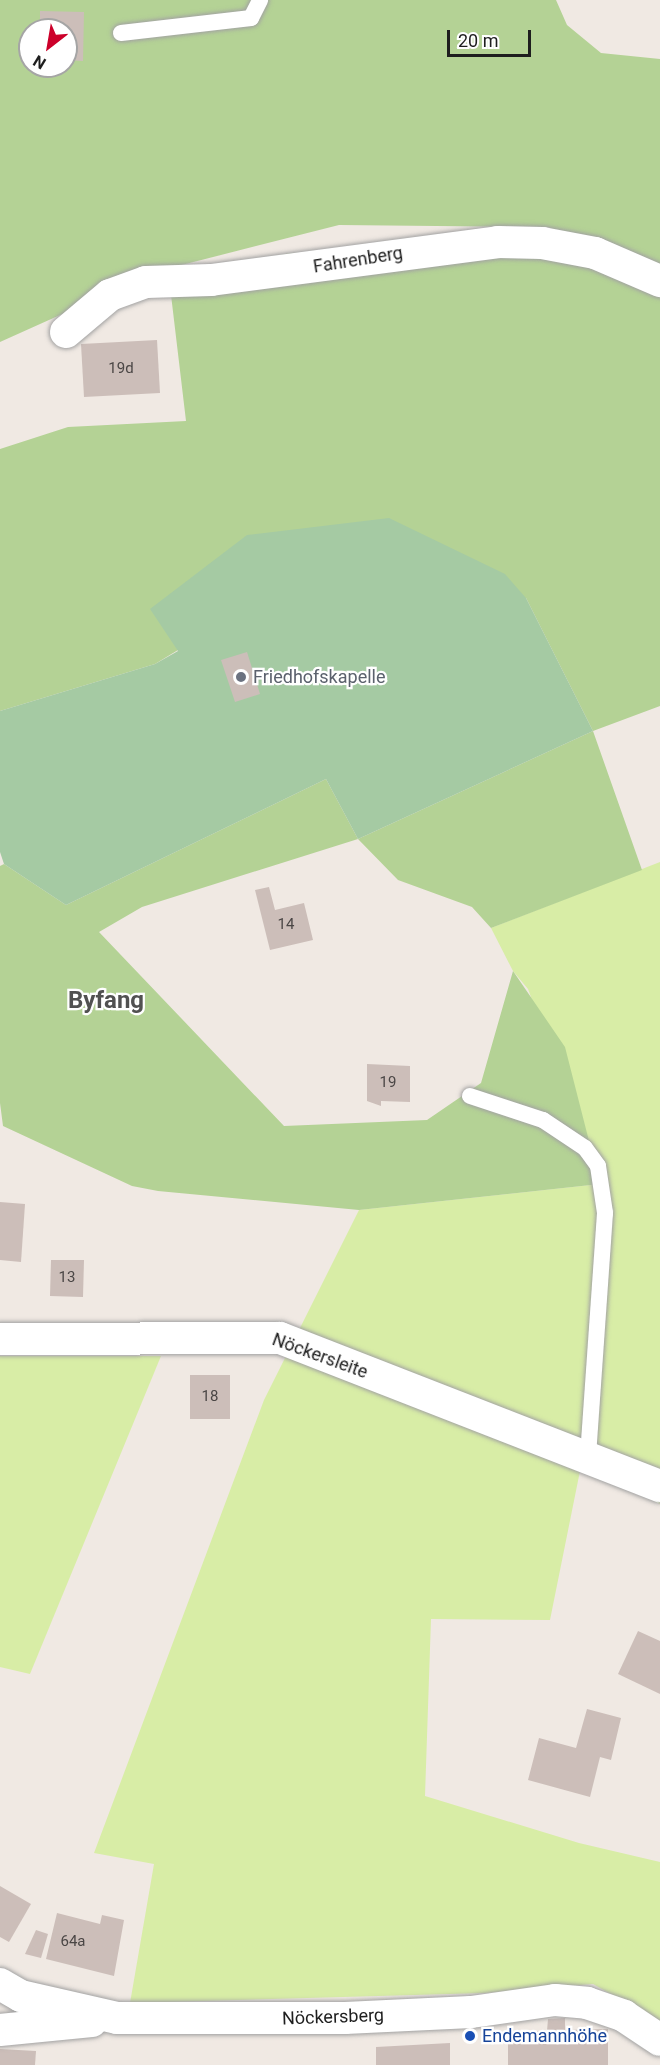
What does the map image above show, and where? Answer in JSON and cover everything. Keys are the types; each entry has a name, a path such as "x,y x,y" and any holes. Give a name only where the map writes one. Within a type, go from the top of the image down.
{"street":[{"name":"Fahrenberg","path":"66,332 110,295 127,286 211,280 498,242 542,243 586,251 615,259 660,281"},
{"name":"Nöckersleite","path":"0,1339 280,1338 660,1486"},
{"name":"Nöckersberg","path":"0,1984 21,1996 117,2018 345,2018 471,2012 555,2000 587,2002 624,2016 660,2040"},
{"path":"0,2030 117,2018"}],"lane":[{"path":"121,33 251,18 260,0"},
{"path":"470,1096 551,1125 585,1148 598,1166 605,1213 588,1459"}],"green space":[{"path":"0,0 556,0 567,25 601,53 660,59 660,277 548,227 339,225 158,271 0,342"},
{"path":"553,245 660,286 660,706 593,731 526,598 178,650 155,664 0,711 0,449 68,427 186,421 169,278 290,253"},
{"path":"389,518 505,574 526,598 593,731 358,839 326,779 66,905 4,864 0,852 0,711 155,664 178,651 150,609 247,535"},
{"path":"593,731 642,870 491,928 472,907 398,880 358,839"},
{"path":"326,779 358,839 142,907 99,932 284,1126 427,1120 481,1083 513,971 565,1047 600,1184 359,1210 158,1191 132,1186 3,1126 0,1103 0,866 4,864 66,905"},
{"path":"660,862 660,1504 581,1466 550,1620 431,1619 425,1796 579,1843 660,1862 660,2022 593,1984 485,1993 130,2003 154,1864 94,1853 264,1400 359,1210 600,1184 528,989 513,971 491,928"},
{"path":"0,1356 161,1356 30,1674 0,1667"}],"building":[{"path":"40,11 84,12 83,61 78,61 78,18 40,18"},
{"path":"157,340 160,393 84,397 81,344"},
{"name":"Friedhofskapelle","path":"247,652 260,694 235,702 221,660"},
{"path":"269,887 275,910 304,903 313,940 270,950 255,890"},
{"path":"367,1064 410,1066 410,1102 381,1101 381,1106 367,1101"},
{"path":"0,1202 25,1204 21,1262 0,1260"},
{"path":"51,1260 84,1260 83,1297 50,1296"},
{"path":"190,1375 230,1375 230,1419 190,1419"},
{"path":"638,1631 660,1641 660,1694 618,1674"},
{"path":"587,1709 621,1718 611,1760 600,1757 590,1797 528,1780 539,1738 576,1748"},
{"path":"0,1886 31,1904 9,1942 0,1937"},
{"path":"57,1913 100,1924 102,1915 124,1920 114,1976 46,1959"},
{"path":"36,1930 48,1934 41,1958 25,1954"},
{"path":"565,2018 565,2030 608,2029 608,2065 508,2065 508,2032 547,2031 548,2019"},
{"path":"450,2043 450,2065 376,2065 376,2047"},
{"path":"0,2049 36,2051 35,2065 0,2065"}],"place":[{"name":"Friedhofskapelle","path":"241,677"},
{"name":"Endemannhöhe","path":"470,2036"}],"district":[{"name":"Byfang","path":"106,1001"}]}
